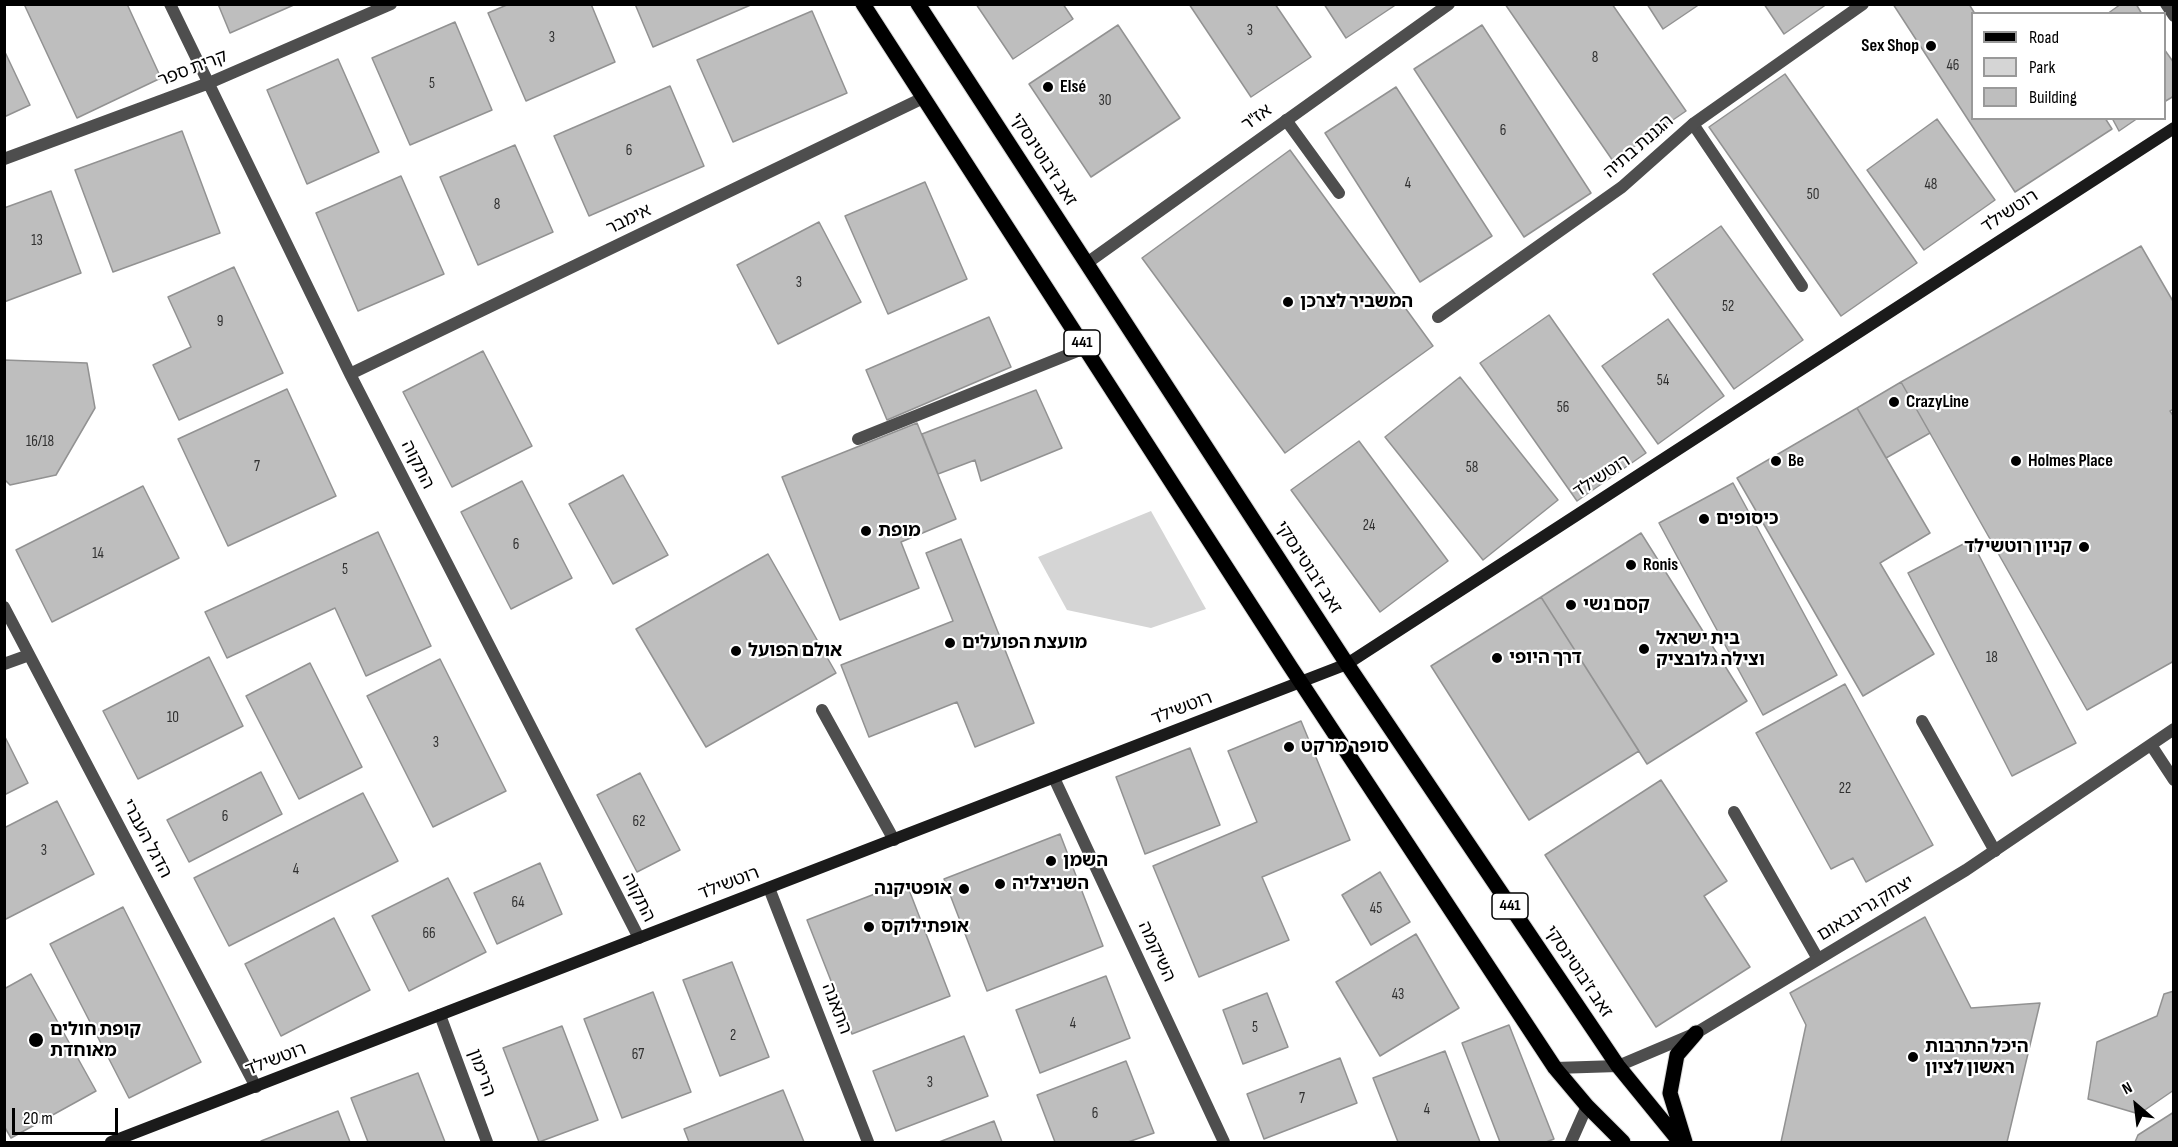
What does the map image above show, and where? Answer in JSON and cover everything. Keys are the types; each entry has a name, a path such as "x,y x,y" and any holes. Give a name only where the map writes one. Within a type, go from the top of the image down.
{"main road":[{"name":"441","path":"863,4 1301,682 1554,1068 1623,1143"},
{"name":"זאב ז'בוטינסקי","path":"918,4 1347,664 1618,1066 1680,1143"},
{"name":"רוטשילד","path":"111,1143 129,1139 256,1087 1347,664 2174,128"},
{"path":"1685,1143 1671,1093 1677,1055 1695,1033"}],"street":[{"name":"התקוה","path":"170,4 350,374 639,938"},
{"name":"קרית ספר","path":"4,159 209,83 391,4"},
{"name":"אז\"ר","path":"1087,262 1449,4"},
{"name":"הגננת בתיה","path":"1438,317 1622,187 1693,123 1863,4"},
{"path":"2166,4 2174,16"},
{"name":"אימבר","path":"350,374 923,98"},
{"path":"1286,120 1339,193"},
{"path":"1693,123 1802,286"},
{"path":"858,439 1085,348"},
{"name":"הדגל העברי","path":"4,607 256,1087"},
{"path":"4,664 29,656"},
{"path":"822,710 894,840"},
{"path":"1922,721 1995,851"},
{"name":"יצחק גרינבאום","path":"1554,1068 1618,1066 1695,1033 1995,851 2174,729"},
{"path":"2151,745 2174,780"},
{"name":"השיקמה","path":"1054,778 1224,1143"},
{"path":"1734,812 1818,959"},
{"name":"התאנה","path":"769,888 868,1143"},
{"name":"הרימון","path":"440,1016 487,1143"},
{"path":"1571,1143 1587,1106"}],"green space":[{"path":"1151,511 1206,609 1151,628 1067,610 1038,557"}],"building":[{"path":"24,4 127,4 161,78 77,118"},
{"path":"218,4 296,4 230,33"},
{"path":"509,4 591,4 615,62 526,101 488,13"},
{"path":"635,4 753,4 653,47"},
{"path":"976,4 1063,4 1073,19 1013,59"},
{"path":"1189,4 1275,4 1311,57 1251,97"},
{"path":"1324,4 1397,4 1346,38"},
{"path":"1505,4 1612,4 1686,111 1613,161"},
{"path":"1647,4 1700,4 1663,29"},
{"path":"1764,4 1827,4 1784,34"},
{"path":"1893,4 1969,4 1974,12 1971,12 1971,120 2106,120 2112,129 2015,192"},
{"path":"2121,4 2136,4 2141,12 2110,12"},
{"path":"812,11 847,93 733,142 697,60"},
{"path":"455,22 492,110 410,145 372,58"},
{"path":"1118,25 1180,118 1091,177 1029,84"},
{"path":"1482,25 1591,193 1524,237 1414,69"},
{"path":"4,50 30,105 4,117"},
{"path":"2166,52 2174,63 2174,96 2166,101"},
{"path":"338,59 379,152 307,184 267,90"},
{"path":"1785,74 1917,263 1841,316 1709,127"},
{"path":"670,86 704,166 589,216 554,136"},
{"path":"1396,87 1492,236 1420,282 1325,133"},
{"path":"1937,119 1995,200 1924,250 1867,170"},
{"path":"2113,120 2135,120 2119,131"},
{"path":"182,131 220,233 113,272 75,170"},
{"path":"515,145 553,232 478,265 440,177"},
{"name":"המשביר לצרכן","path":"1290,150 1433,346 1285,453 1142,258"},
{"path":"401,176 444,274 358,311 316,213"},
{"path":"925,182 967,279 888,314 845,216"},
{"path":"51,191 81,273 4,302 4,208"},
{"path":"819,222 861,302 778,344 737,265"},
{"path":"1721,226 1803,340 1734,389 1653,274"},
{"name":"קניון רוטשילד","path":"2141,246 2174,303 2174,409 2170,411 2174,417 2174,661 2087,710 1901,382"},
{"path":"234,267 283,373 179,420 153,365 191,347 168,297"},
{"path":"1549,315 1646,453 1577,501 1480,363"},
{"path":"989,317 1011,367 887,420 866,370"},
{"path":"1668,319 1724,396 1658,444 1602,366"},
{"path":"483,351 532,446 452,487 403,392"},
{"path":"4,360 87,363 95,408 56,475 10,485 4,479"},
{"path":"1460,377 1558,500 1483,560 1385,437"},
{"path":"1901,382 1930,433 1886,458 1857,408"},
{"path":"287,389 336,496 228,546 178,439"},
{"path":"1036,390 1062,448 981,481 975,460 938,474 922,434"},
{"path":"1857,408 1930,533 1880,563 1934,654 1863,696 1737,478"},
{"name":"מופת","path":"917,423 956,519 901,542 919,588 840,620 782,477"},
{"path":"1359,441 1448,561 1380,612 1291,490"},
{"path":"623,475 668,555 613,584 569,504"},
{"path":"522,481 572,578 511,609 461,512"},
{"path":"1733,483 1837,675 1763,715 1659,523"},
{"path":"143,486 179,558 52,622 16,550"},
{"path":"378,532 431,646 366,676 335,608 227,658 205,612"},
{"name":"בית ישראל וצילה גלובציק","path":"1641,533 1747,701 1647,764 1541,597"},
{"name":"מועצת הפועלים","path":"961,539 1034,723 975,747 957,702 869,737 841,665 953,621 926,553"},
{"path":"1971,540 2076,743 2012,776 1908,573"},
{"name":"אולם הפועל","path":"768,554 836,673 706,747 636,629"},
{"path":"1541,597 1639,751 1529,820 1431,666"},
{"path":"209,657 243,726 138,779 103,711"},
{"path":"440,659 506,791 433,827 367,696"},
{"path":"310,663 362,767 299,799 246,696"},
{"path":"1845,684 1933,845 1866,882 1853,858 1831,869 1756,733"},
{"path":"1301,721 1350,840 1262,877 1289,940 1199,977 1153,866 1257,822 1228,751"},
{"path":"4,735 28,783 4,795"},
{"path":"1190,748 1220,825 1145,854 1116,777"},
{"path":"261,772 282,814 189,862 167,820"},
{"path":"640,773 680,850 637,872 597,795"},
{"path":"1661,780 1727,881 1704,896 1750,967 1656,1027 1545,855"},
{"path":"363,793 398,861 229,946 194,878"},
{"path":"57,801 94,874 4,920 4,828"},
{"path":"1060,834 1103,946 987,991 944,879"},
{"path":"540,863 562,914 497,944 474,893"},
{"path":"1380,872 1410,922 1371,945 1342,895"},
{"path":"448,878 486,952 409,991 372,916"},
{"path":"906,882 950,996 852,1034 807,920"},
{"path":"123,907 201,1062 129,1098 50,944"},
{"name":"היכל התרבות ראשון לציון","path":"1925,917 1971,1008 2040,1003 2007,1142 1781,1142 1806,1025 1790,993"},
{"path":"334,918 370,990 281,1036 245,964"},
{"path":"1416,934 1459,1008 1380,1056 1336,982"},
{"path":"732,962 769,1057 720,1076 683,980"},
{"name":"קופת חולים מאוחדת","path":"31,974 96,1091 11,1138 4,1126 4,989"},
{"path":"1106,976 1130,1038 1040,1073 1016,1010"},
{"path":"2174,991 2174,1090 2139,1114 2088,1099 2097,1042 2157,1016 2164,994"},
{"path":"653,992 691,1092 622,1118 584,1019"},
{"path":"1267,993 1288,1047 1243,1064 1223,1010"},
{"path":"1509,1025 1554,1139 1546,1142 1500,1142 1462,1043"},
{"path":"562,1026 598,1120 539,1142 503,1048"},
{"path":"964,1036 988,1096 896,1131 873,1071"},
{"path":"1445,1051 1480,1142 1398,1142 1373,1078"},
{"path":"1340,1058 1357,1103 1264,1139 1247,1094"},
{"path":"1126,1061 1154,1133 1128,1142 1055,1142 1037,1095"},
{"path":"418,1073 445,1142 368,1142 351,1098"},
{"path":"783,1090 804,1142 689,1142 684,1129"},
{"path":"338,1111 350,1142 261,1141"},
{"path":"2174,1112 2174,1142 2135,1142 2138,1135"},
{"path":"994,1121 1002,1142 939,1142"}],"place":[{"name":"Sex Shop","path":"1931,46"},
{"name":"Elsé","path":"1048,87"},
{"name":"המשביר לצרכן","path":"1288,302"},
{"name":"CrazyLine","path":"1894,402"},
{"name":"Be","path":"1776,461"},
{"name":"Holmes Place","path":"2016,461"},
{"name":"כיסופים","path":"1704,519"},
{"name":"מופת","path":"866,531"},
{"name":"קניון רוטשילד","path":"2084,547"},
{"name":"Ronis","path":"1631,565"},
{"name":"קסם נשי","path":"1571,605"},
{"name":"מועצת הפועלים","path":"950,643"},
{"name":"בית ישראל וצילה גלובציק","path":"1644,649"},
{"name":"אולם הפועל","path":"736,651"},
{"name":"דרך היופי","path":"1497,658"},
{"name":"סופר מרקט","path":"1289,747"},
{"name":"השמן","path":"1051,861"},
{"name":"השניצליה","path":"1000,884"},
{"name":"אופטיקנה","path":"964,889"},
{"name":"אופתילוקס","path":"869,927"},
{"name":"קופת חולים מאוחדת","path":"36,1040"},
{"name":"היכל התרבות ראשון לציון","path":"1913,1057"}]}
